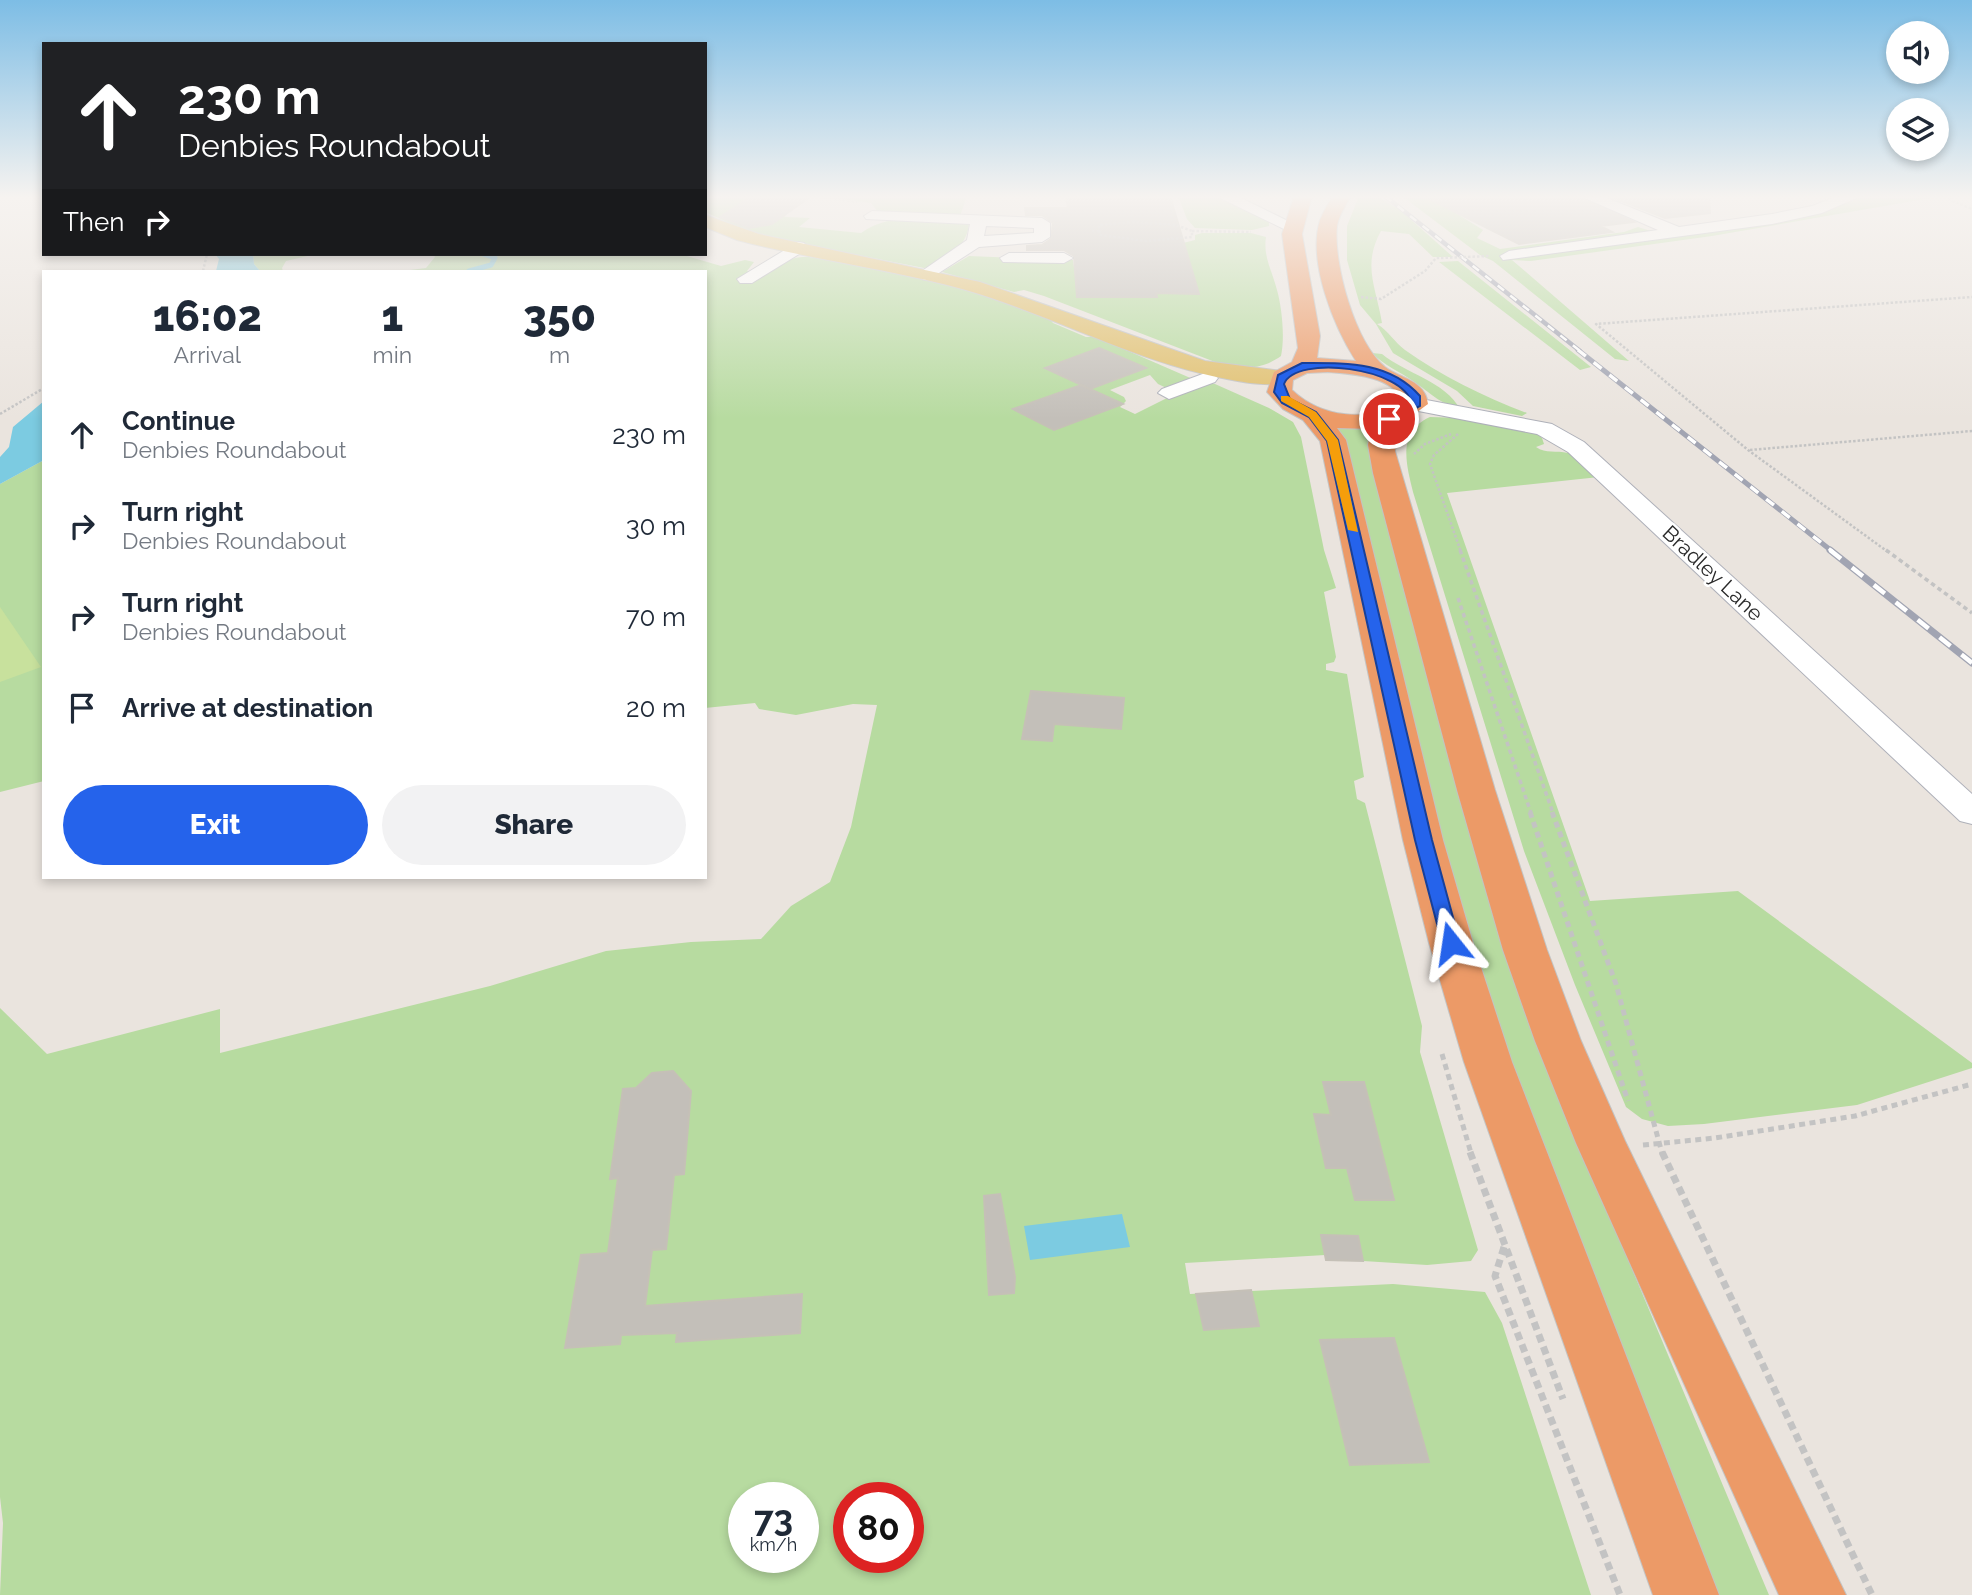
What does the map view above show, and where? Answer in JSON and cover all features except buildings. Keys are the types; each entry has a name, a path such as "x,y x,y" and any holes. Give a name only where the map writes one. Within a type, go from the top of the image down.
{"highway":[{"path":"1290,381 1309,348 1297,270"},
{"path":"1332,270 1350,335 1359,351 1377,372"},
{"path":"1290,381 1352,366 1395,378 1415,396 1416,404 1389,419 1381,431 1387,473 1476,790 1525,950 1558,1041 1601,1143 1813,1595"},
{"path":"1290,381 1312,415 1333,440 1423,840 1488,1062 1686,1595"},
{"path":"1312,415 1341,420 1389,419"}],"main road":[{"path":"907,270 1024,300 1208,378 1290,381"},
{"path":"1159,355 1220,373 1290,381"}],"street":[{"path":"746,279 760,270"},
{"path":"928,275 935,270"},
{"path":"1169,393 1208,378"},
{"name":"Bradley Lane","path":"1416,404 1544,429 1576,447 1972,813"}],"path":[{"path":"1354,297 1381,299 1425,270"},
{"path":"1972,297 1596,324 1748,450 1972,613"},
{"path":"0,414 42,389"},
{"path":"1412,460 1419,447 1462,429 1434,455 1430,464 1586,907 1616,984 1658,1144 1872,1595"},
{"path":"1748,450 1972,431"},
{"path":"1455,591 1630,1106"},
{"path":"1638,1132 1643,1145 1658,1144 1855,1116 1972,1084"},
{"path":"1504,1247 1495,1276 1620,1595"}],"green space":[{"path":"707,270 747,270 763,274 769,270 890,270 935,280 1013,302 1086,337 1096,337 1195,380 1215,384 1293,422 1301,437 1324,550 1336,588 1324,592 1336,657 1334,662 1326,664 1326,670 1347,674 1364,777 1354,781 1357,799 1365,803 1422,1026 1420,1052 1478,1250 1471,1261 1427,1265 1363,1261 1357,1236 1322,1235 1325,1255 1185,1263 1190,1294 1393,1284 1485,1292 1502,1323 1591,1595 0,1595 3,1523 0,1497 0,1008 47,1054 220,1009 220,1053 490,986 606,951 691,942 761,939 791,906 830,882 851,827 877,705 853,704 796,715 759,709 755,703 707,708","holes":["1150,375 1158,384 1177,393 1135,414 1120,407 1126,401 1124,397 1110,390"]},
{"path":"1074,270 1078,297 1198,294 1191,270 1271,270 1279,297 1283,340 1281,356 1256,367 1228,367 1044,296 1024,290 1014,292 942,272"},
{"path":"1350,270 1371,270 1382,323 1377,324 1398,344 1434,369 1479,393 1527,413 1522,416 1473,406 1457,391 1393,353 1376,324 1360,305"},
{"path":"1450,270 1470,270 1591,367 1580,370"},
{"path":"1505,270 1524,270 1629,361 1615,359"},
{"path":"1372,353 1382,354 1435,385 1454,400 1460,409 1440,400"},
{"path":"1430,417 1462,418 1535,432 1544,444 1536,447 1573,455 1599,477 1447,493 1590,901 1738,891 1972,1063 1972,1068 1857,1105 1704,1124 1668,1126 1642,1119 1626,1107 1575,985 1524,851 1413,492 1408,470 1408,440 1412,431"},
{"path":"1338,427 1367,429 1369,446 1560,1098 1769,1595 1715,1595 1523,1101 1446,858"},
{"path":"42,461 42,782 0,792 0,484"},
{"path":"0,607 41,667 0,682"}],"water":[{"path":"42,403 42,461 0,484 0,457 9,447 13,427"},
{"path":"1122,1214 1130,1247 1030,1260 1024,1226"}],"railway":[{"path":"1479,270 1580,351"},
{"path":"1578,350 1833,552"},
{"path":"1830,550 1972,663"}],"slow traffic":[{"path":"1284,399 1312,415 1326,428 1333,440 1354,530"}],"route":[{"path":"1389,419 1407,412 1416,404 1415,396 1395,378 1377,372 1352,366 1302,366 1282,377 1279,384 1279,392 1286,401 1312,415 1326,428 1333,440 1423,840 1451,943"}]}
